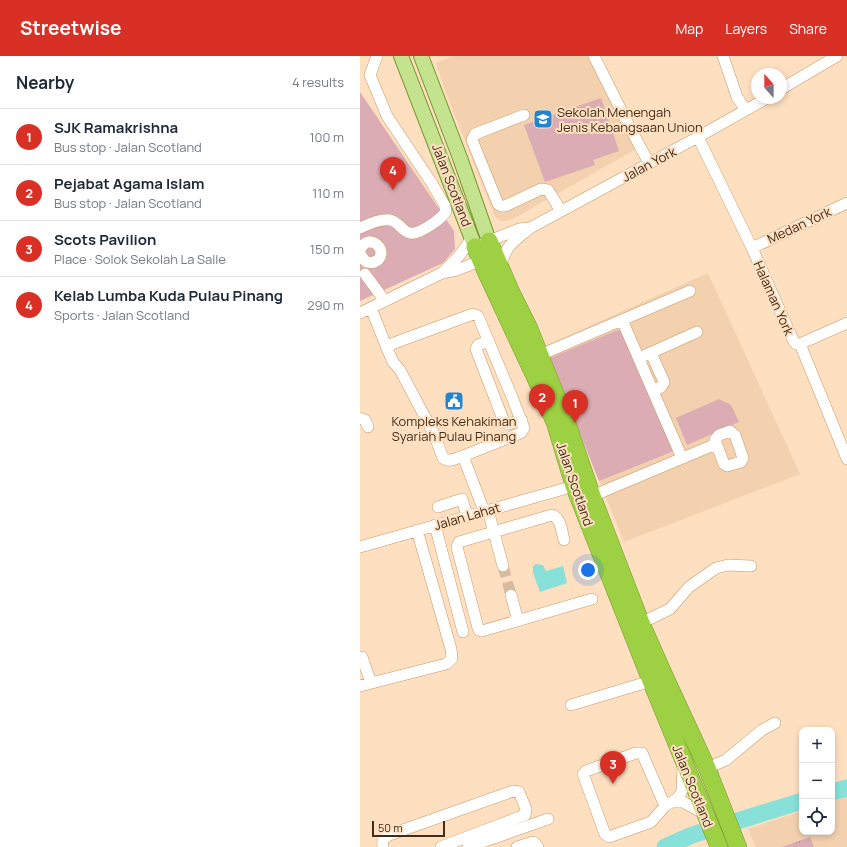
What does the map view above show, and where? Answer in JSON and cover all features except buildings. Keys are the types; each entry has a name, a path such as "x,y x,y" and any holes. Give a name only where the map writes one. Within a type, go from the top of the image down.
{"highway":[{"name":"Jalan Scotland","path":"485,251 529,328 567,423 592,496 641,623 707,768 738,847"},
{"name":"Jalan Scotland","path":"485,251 555,423 574,486 650,681 717,844"}],"main road":[{"name":"Jalan Scotland","path":"402,56 485,251"},
{"name":"Jalan Scotland","path":"421,56 460,158 485,251"}],"street":[{"path":"360,228 382,220 390,220 396,222 407,231 416,233 444,216 446,211 445,206 431,182 387,116 370,75 376,56"},
{"path":"594,56 649,163"},
{"path":"723,56 737,97 746,110"},
{"path":"787,86 837,56"},
{"name":"Jalan York","path":"485,251 505,252 510,245 530,228 756,104"},
{"path":"524,115 475,134 472,140 498,204 504,206 541,189 545,189 548,190 561,211"},
{"name":"Halaman York","path":"698,137 752,248 793,340 796,344 800,344 847,459"},
{"name":"Medan York","path":"752,248 847,203"},
{"name":"Jalan York","path":"485,251 519,229 530,228"},
{"path":"360,250 366,242 373,242 379,246 380,256 373,262 363,275 385,301"},
{"path":"360,313 442,273 457,270 485,251"},
{"path":"442,273 459,256 485,251"},
{"path":"360,254 366,262 373,262"},
{"path":"540,355 690,291"},
{"path":"371,308 386,346 393,362 400,370 434,434 443,458 446,460 451,460 521,433 524,428 522,420 478,316 474,314 386,346"},
{"path":"622,320 682,458"},
{"path":"800,344 847,324"},
{"path":"639,358 697,332"},
{"path":"489,341 478,345 476,349 504,422 510,424 522,420"},
{"path":"651,353 664,382 661,387 653,390"},
{"path":"360,418 365,420 368,427"},
{"path":"592,496 716,444"},
{"path":"463,456 494,531 503,566"},
{"name":"Jalan Lahat","path":"360,547 574,486"},
{"path":"438,507 462,499 468,516"},
{"path":"564,540 559,520 552,515 463,540 457,544 478,628 482,631 592,599"},
{"path":"435,525 463,632"},
{"path":"362,657 365,685 446,664 452,659 451,649 416,530"},
{"path":"641,623 670,609 689,587 716,568 728,565 751,566"},
{"path":"511,595 518,621"},
{"path":"571,705 650,681"},
{"path":"707,768 726,760 762,730 775,723"},
{"path":"668,804 642,753 636,753 586,771 583,774 605,834 609,837 651,822 668,804 678,798 682,791 684,762"},
{"path":"383,847 383,839 389,835 513,791 519,792 526,809 525,815 475,843"},
{"path":"668,804 683,802 705,816"},
{"path":"441,847 475,843 548,819"},
{"path":"517,847 533,842 538,847"}],"shaded area":[{"name":"Sekolah Menengah Jenis Kebangsaan Union","path":"454,56 597,56 643,145 513,219 500,221 494,214 446,93 436,63"},
{"path":"708,273 800,474 624,542 545,346"},
{"path":"847,796 847,847 756,847 748,829 799,812 799,835 835,835 835,800"}],"green space":[{"path":"360,92 454,231 455,249 443,263 360,301"},
{"path":"601,98 619,151 593,160 595,165 545,182 524,125"},
{"path":"620,329 674,451 599,481 550,358"},
{"path":"719,399 731,405 739,422 687,445 676,418"},
{"path":"810,837 814,847 782,847"}],"water":[{"path":"536,564 543,565 546,571 563,566 567,583 540,592 533,573 533,566"}],"waterway":[{"path":"835,791 847,788"},
{"path":"665,847 692,835 799,802"}],"tunnel":[{"path":"503,566 511,595"}],"place":[{"name":"Sekolah Menengah Jenis Kebangsaan Union","path":"543,119"},
{"name":"Kelab Lumba Kuda Pulau Pinang","path":"393,190"},
{"name":"Kompleks Kehakiman Syariah Pulau Pinang","path":"454,401"},
{"name":"Pejabat Agama Islam","path":"542,417"},
{"name":"SJK Ramakrishna","path":"575,423"},
{"name":"Scots Pavilion","path":"613,784"}]}
